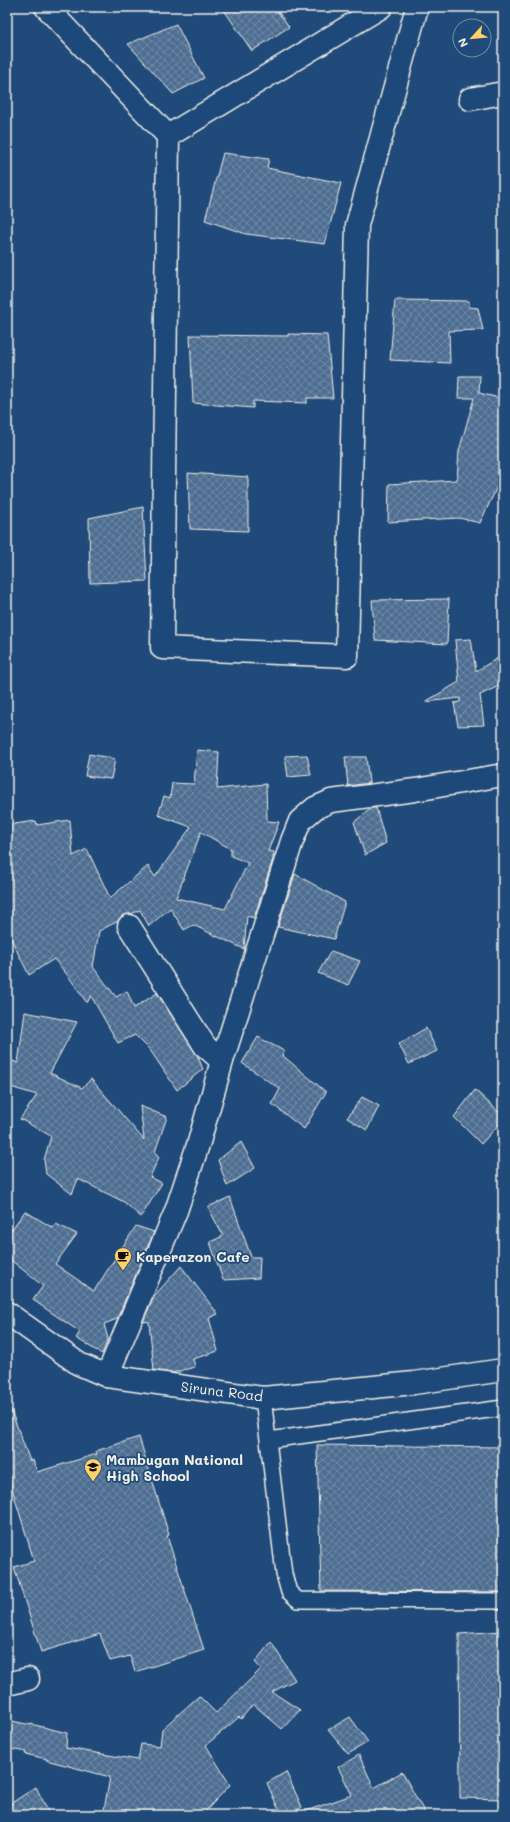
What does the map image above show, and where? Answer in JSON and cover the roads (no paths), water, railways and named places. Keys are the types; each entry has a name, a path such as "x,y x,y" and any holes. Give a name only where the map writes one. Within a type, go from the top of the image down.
{"street":[{"path":"46,7 168,136 162,648 347,656 357,225 417,7"},
{"path":"168,136 381,7"},
{"path":"470,100 503,93"},
{"path":"107,1376 176,1211 199,1142 222,1061 292,841 300,821 315,808 331,801 415,790 503,775"},
{"path":"129,926 205,1046 222,1061"},
{"name":"Siruna Road","path":"7,1313 79,1364 107,1376 263,1398 414,1383 503,1370"},
{"path":"7,1684 28,1679"}],"lane":[{"path":"263,1398 284,1574 289,1592 298,1600 503,1601"},
{"path":"269,1440 503,1408"}],"place":[{"name":"Kaperazon Cafe","path":"123,1271"},
{"name":"Mambugan National High School","path":"93,1482"}]}
